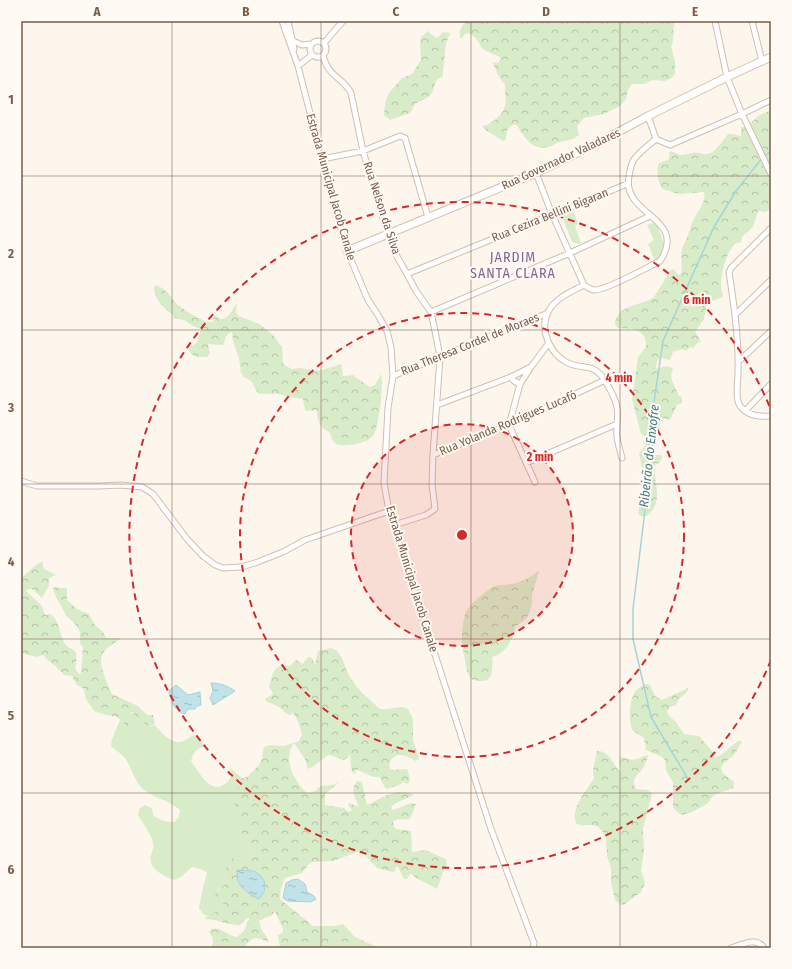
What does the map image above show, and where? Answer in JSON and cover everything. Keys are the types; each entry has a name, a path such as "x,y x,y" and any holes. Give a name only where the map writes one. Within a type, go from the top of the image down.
{"street":[{"name":"Estrada Municipal Jacob Canale","path":"282,21 298,66 334,207 347,251 368,300 387,332 391,347 393,376 388,408 384,483 389,511 398,543 428,631 491,829 534,943 533,948"},
{"path":"288,21 298,66 312,55"},
{"path":"324,43 343,21"},
{"path":"715,21 727,77 742,114 771,174"},
{"path":"752,21 762,61"},
{"path":"293,41 302,45 319,41 324,43"},
{"path":"311,44 309,50 312,55 317,58 325,54 326,48 324,43"},
{"name":"Rua Nelson da Silva","path":"323,56 325,65 331,73 347,86 351,93 363,151 388,235 394,252 416,291 430,312 440,357 432,484 435,509 426,516 394,525"},
{"name":"Rua Governador Valadares","path":"347,251 536,174 648,116 771,57"},
{"path":"648,116 656,139 670,145 771,100"},
{"path":"322,159 363,151 400,136 405,138 428,217"},
{"path":"536,174 584,285 593,290 598,290 660,261 665,253 668,240 662,225 657,219 650,216 639,205 630,194 627,184 634,159 656,139"},
{"name":"Rua Cezira Bellini Bigaran","path":"407,274 627,184"},
{"path":"430,312 570,253 650,216"},
{"path":"770,417 754,416 745,411 738,402 738,361 735,315 729,272 731,268 771,228"},
{"path":"735,315 771,280"},
{"path":"584,285 565,295 556,302 548,313 546,336 548,344 564,361 575,366 593,368 598,372 613,394 617,407 617,437 622,458"},
{"name":"Rua Theresa Cordel de Moraes","path":"393,376 548,313"},
{"path":"738,361 771,331"},
{"path":"535,482 509,425 520,384 548,344"},
{"path":"437,405 530,368"},
{"path":"511,376 520,384"},
{"name":"Rua Yolanda Rodrigues Lucafó","path":"433,455 509,425 604,380"},
{"path":"745,411 771,384"},
{"path":"526,463 617,424"},
{"path":"21,481 38,486 121,485 142,487 153,494 187,539 203,556 215,565 222,568 241,567 255,563 283,552 305,540 389,511"},
{"path":"731,948 754,941 760,943 764,948"}],"green space":[{"path":"465,21 675,21 671,47 675,61 675,74 665,81 653,80 644,84 632,84 628,90 626,99 620,106 604,114 584,118 577,126 579,135 571,139 559,142 549,147 537,147 529,142 515,124 510,127 506,134 506,139 503,141 482,126 492,122 504,110 506,102 505,84 499,77 492,62 498,63 501,58 483,49 472,35 466,33 462,38 460,38 460,30"},
{"path":"428,31 437,38 443,32 450,33 446,43 442,77 436,81 430,95 415,104 410,113 390,120 384,115 385,103 389,93 402,78 412,74 421,60 420,41 421,37"},
{"path":"771,110 771,207 766,212 758,211 753,227 742,237 741,242 736,243 729,252 721,280 723,296 710,301 707,304 704,319 695,332 701,341 696,344 694,348 690,347 686,351 682,349 673,352 670,360 661,358 657,360 657,369 667,366 673,369 671,375 672,381 679,396 682,397 682,403 677,405 670,420 660,417 660,431 656,432 656,442 653,448 653,454 661,455 662,457 659,464 656,463 655,468 657,500 650,513 646,516 640,516 638,513 639,507 648,490 644,480 639,453 646,445 643,442 648,437 641,434 632,399 638,357 646,347 646,343 644,336 640,332 633,329 618,328 615,322 623,310 654,297 671,270 674,269 678,275 681,274 681,255 683,247 692,223 703,204 705,196 704,192 679,194 662,189 658,176 659,163 668,160 670,156 669,153 671,151 682,155 711,153 728,134 741,136 741,127 747,127 758,116"},
{"path":"573,211 578,223 575,226 581,243 578,244 572,242 563,219 565,215"},
{"path":"653,223 657,225 665,246 655,261 648,244 654,240 647,225"},
{"path":"156,285 166,291 184,310 209,322 213,322 214,316 222,319 225,318 237,302 236,312 238,316 259,324 273,335 282,347 284,365 292,369 300,368 319,371 341,364 343,376 354,375 370,387 375,385 381,374 382,386 380,406 375,433 367,440 358,443 338,445 333,441 329,432 320,425 317,410 305,410 303,399 278,394 258,393 251,381 244,377 241,373 239,358 233,341 232,332 226,336 223,345 208,344 210,353 207,357 199,357 192,354 188,350 197,342 201,329 184,320 174,318 173,315 161,305 155,295 154,288"},
{"path":"42,562 44,569 56,575 49,578 49,585 42,598 32,589 28,589 26,591 42,606 45,615 50,614 56,620 65,644 76,653 75,669 79,674 81,673 83,648 80,643 80,633 77,626 66,615 56,597 53,589 55,587 67,588 67,600 77,609 89,614 95,625 103,632 106,638 121,638 103,652 101,664 104,675 112,694 138,706 147,715 153,715 155,724 150,726 152,728 141,722 132,712 128,716 130,724 128,727 117,717 94,711 86,699 84,689 76,684 72,676 64,675 43,655 37,657 21,653 21,578 36,565"},
{"path":"539,571 532,595 532,604 529,614 526,619 515,627 508,646 501,653 492,657 492,673 490,677 488,680 484,681 471,679 467,670 462,641 462,630 467,610 479,597 493,587 518,582"},
{"path":"331,648 340,655 355,685 380,709 401,707 408,709 413,719 413,741 419,758 415,761 403,755 393,757 390,764 391,770 407,769 409,780 408,784 403,782 399,785 386,789 380,777 373,777 358,770 356,770 355,774 353,773 349,754 348,758 343,760 328,755 308,769 305,759 294,743 289,756 291,770 302,788 307,793 315,791 321,786 332,785 339,782 325,794 325,805 344,808 350,812 352,810 348,805 349,803 359,807 353,790 358,781 362,782 367,805 384,796 396,792 414,795 391,806 393,810 411,803 416,804 410,819 395,820 393,822 394,827 396,829 411,831 412,852 425,850 446,859 447,864 437,889 412,874 410,874 407,879 404,879 398,867 396,867 395,871 393,872 377,868 360,851 333,861 312,862 302,873 285,878 281,888 280,899 313,926 335,926 343,924 355,937 379,948 280,948 278,935 283,932 283,929 275,911 271,916 259,921 268,942 257,938 249,942 244,948 211,948 213,940 209,932 211,929 215,928 237,937 244,931 249,919 247,918 240,925 204,918 214,913 219,905 222,909 224,907 222,898 216,896 215,893 227,882 226,869 229,861 232,858 244,861 252,857 254,854 253,849 243,839 234,804 236,790 240,785 239,779 247,777 259,765 262,759 263,749 266,746 284,746 299,741 302,734 297,719 293,713 290,715 287,714 279,707 266,701 265,699 273,694 269,686 273,674 280,666 290,666 296,660 303,664 308,657 312,658 315,665 318,651"},
{"path":"646,684 650,685 655,696 662,700 688,688 687,692 679,699 676,705 670,707 667,712 684,734 699,736 715,757 718,757 738,741 742,742 734,755 723,764 721,768 723,773 734,782 733,788 714,795 707,804 692,812 682,815 673,807 673,783 666,770 665,760 660,756 646,750 644,738 632,730 630,711 633,697 640,687"},
{"path":"133,713 141,722 150,727 154,725 173,741 181,742 193,735 200,740 206,746 196,751 191,761 209,784 217,787 224,785 232,774 229,767 242,778 240,785 243,839 253,849 254,854 252,857 244,861 232,858 226,867 227,882 217,890 216,896 222,898 224,907 222,909 219,905 214,913 208,916 203,914 199,908 207,873 201,869 192,867 181,877 174,880 157,871 150,860 153,843 145,825 138,816 139,809 145,805 152,808 153,815 158,818 165,821 174,822 179,817 180,810 142,788 135,779 129,764 122,755 111,746 112,739 120,720 130,724 128,716 129,714"},
{"path":"597,751 608,755 619,771 621,770 619,761 621,757 633,760 648,755 643,768 634,780 634,786 636,789 648,790 652,794 643,829 644,851 641,870 645,883 641,892 625,904 621,905 615,900 611,882 611,868 607,856 606,837 597,827 592,825 580,825 576,821 575,816 579,802 594,779 593,770"}],"water":[{"path":"211,683 224,685 235,691 213,705 210,698 213,691"},
{"path":"176,685 188,695 200,692 201,705 197,706 195,709 188,709 185,714 178,711 172,702 169,691"},
{"path":"237,870 254,871 262,877 265,888 259,899 250,894 239,884"},
{"path":"298,879 305,884 307,892 316,899 311,902 288,901 283,898 286,883"}],"waterway":[{"name":"Ribeirão do Enxofre","path":"688,779 651,717 633,639 633,609 645,510 650,429 663,341 714,227 736,191 763,157 771,151"}],"district":[{"name":"JARDIM SANTA CLARA","path":"513,266"}]}
